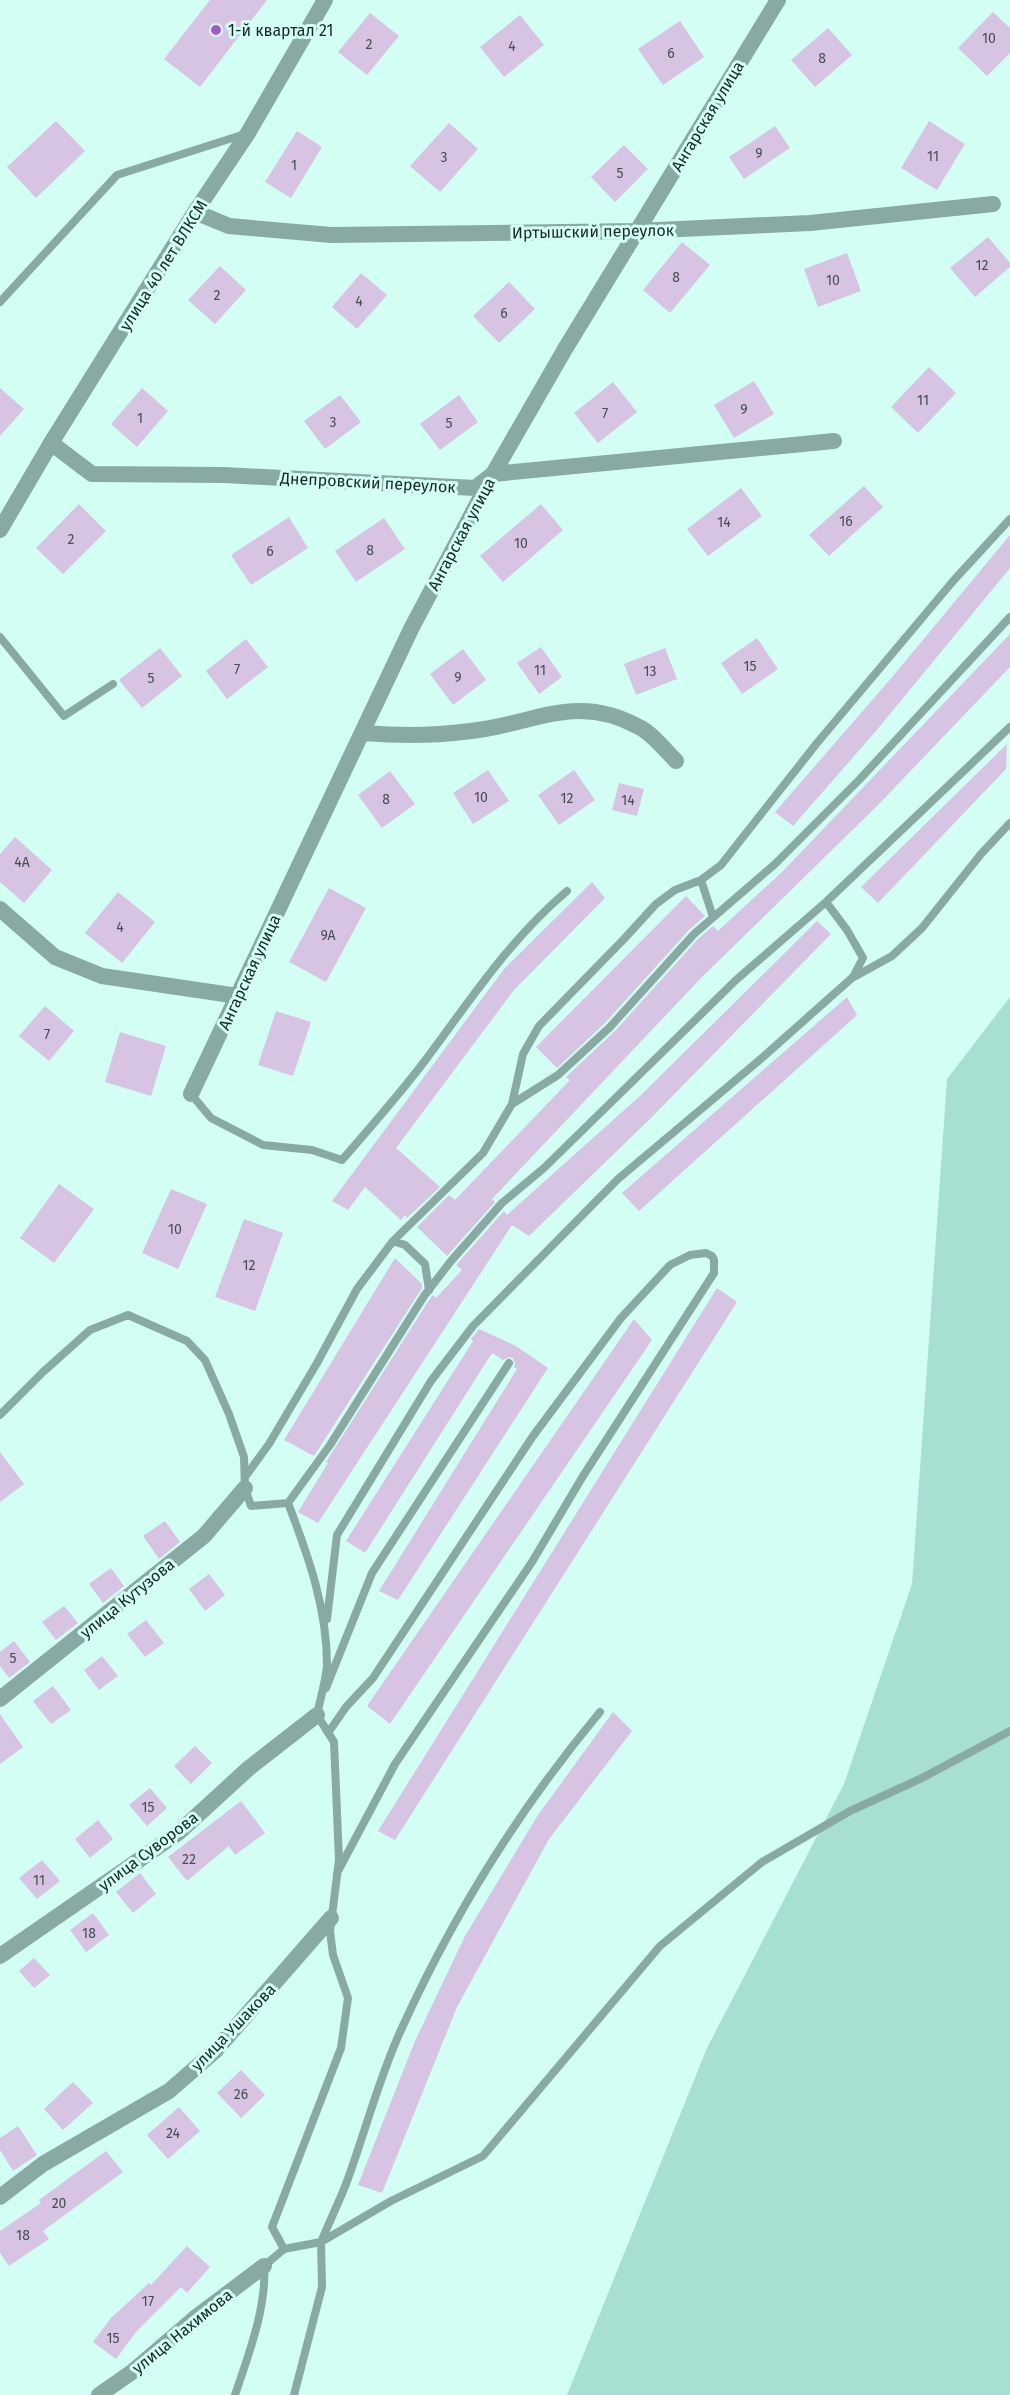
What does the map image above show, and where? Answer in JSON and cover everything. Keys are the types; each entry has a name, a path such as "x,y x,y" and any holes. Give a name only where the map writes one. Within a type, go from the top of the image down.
{"street":[{"name":"улица 40 лет ВЛКСМ","path":"0,530 51,443 195,212 248,133 325,0"},
{"name":"Ангарская улица","path":"191,1094 411,629 493,474 778,0"},
{"name":"Иртышский переулок","path":"195,212 228,226 331,235 638,231 810,223 993,204"},
{"name":"Днепровский переулок","path":"51,443 92,474 224,475 475,488 493,474 834,441"},
{"path":"362,733 419,736 485,729 561,711 595,710 640,727 676,761"},
{"path":"0,909 55,957 102,976 238,996"},
{"name":"улица Кутузова","path":"0,1699 204,1536 245,1483"},
{"name":"улица Суворова","path":"0,1956 178,1833 318,1709"},
{"name":"улица Ушакова","path":"0,2198 43,2164 169,2091 215,2051 331,1918"},
{"name":"улица Нахимова","path":"99,2395 132,2372 195,2318 264,2266"}],"lane":[{"path":"0,302 117,175 248,133"},
{"path":"245,1483 357,1289 393,1241 483,1153 512,1104 523,1054 538,1026 656,904 675,890 700,880 721,865 817,743 954,580 1010,519"},
{"path":"512,1104 558,1075 610,1027 694,934 775,864 860,780 1010,617"},
{"path":"0,637 64,716 113,684"},
{"path":"0,1415 90,1330 128,1315 187,1341 205,1360 229,1414 244,1457 245,1483 251,1506 288,1503 330,1445 429,1290 501,1203 544,1168 736,980 826,902 1010,727"},
{"path":"325,1640 337,1534 431,1382 473,1326 618,1179 853,978 892,956 922,928 1010,822"},
{"path":"700,880 713,918"},
{"path":"191,1094 211,1118 263,1144 312,1150 342,1160 425,1059 490,970 526,928 567,891"},
{"path":"826,902 848,930 863,958 853,978"},
{"path":"393,1241 405,1245 424,1264 429,1290"},
{"path":"328,1733 346,1707 373,1678 533,1436 621,1318 670,1265 690,1255 706,1253 712,1256 714,1273 583,1476 532,1562 394,1764 337,1873"},
{"path":"318,1709 372,1573 509,1362"},
{"path":"284,2249 272,2227 341,2048 348,1998 333,1955 331,1918 339,1860 334,1742 318,1709 327,1667 324,1618 312,1567 288,1503"},
{"path":"294,2395 322,2287 321,2242 346,2184 373,2103 401,2031 472,1889 552,1770 600,1712"},
{"path":"235,2395 252,2343 265,2280 264,2266 284,2249 321,2242 391,2201 483,2156 660,1946 762,1862 850,1811 922,1778 1010,1731"}],"green space":[{"path":"1010,997 1010,2395 567,2395 707,2048 844,1784 912,1584 947,1079"}],"building":[{"name":"1-й квартал 21","path":"210,0 267,0 200,87 164,59"},
{"path":"993,12 1010,28 1010,53 987,76 958,48"},
{"path":"370,13 399,36 367,75 338,52"},
{"path":"520,15 544,45 504,77 480,47"},
{"path":"680,21 704,57 663,85 638,49"},
{"path":"828,28 852,55 815,87 791,60"},
{"path":"56,121 85,151 36,198 7,167"},
{"path":"929,121 965,144 937,190 901,168"},
{"path":"449,123 478,149 440,192 410,166"},
{"path":"775,126 790,148 744,179 729,157"},
{"path":"297,131 322,147 291,198 265,182"},
{"path":"624,145 648,169 615,202 591,177"},
{"path":"988,237 1010,263 1010,267 975,297 950,268"},
{"path":"682,242 710,265 670,313 643,290"},
{"path":"847,253 861,291 818,307 804,269"},
{"path":"220,266 246,290 215,324 188,300"},
{"path":"361,273 387,295 357,329 332,307"},
{"path":"509,282 535,309 499,343 473,316"},
{"path":"929,367 956,393 918,433 891,407"},
{"path":"754,381 774,414 734,438 714,405"},
{"path":"613,382 637,412 598,443 574,413"},
{"path":"0,388 24,409 0,436"},
{"path":"142,388 168,411 137,447 111,424"},
{"path":"340,395 361,422 325,449 304,421"},
{"path":"459,395 478,422 440,450 420,424"},
{"path":"864,486 883,507 829,556 809,535"},
{"path":"741,488 762,516 708,556 687,529"},
{"path":"79,504 106,531 63,574 36,548"},
{"path":"541,504 563,530 503,582 480,556"},
{"path":"289,517 308,548 251,585 231,555"},
{"path":"384,518 405,549 356,582 335,551"},
{"path":"1010,535 1010,568 876,731 793,826 775,812 893,676"},
{"path":"1010,634 1010,667 878,805 701,978 492,1199 495,1202 447,1256 417,1227 449,1195 455,1200 570,1080 566,1077 615,1031 698,939 713,926 718,931 783,871"},
{"path":"757,638 778,669 742,694 721,663"},
{"path":"246,639 268,667 227,699 206,671"},
{"path":"541,647 562,677 539,694 517,663"},
{"path":"160,648 182,676 142,708 119,680"},
{"path":"665,648 677,679 636,695 624,664"},
{"path":"463,649 486,680 453,705 430,674"},
{"path":"1007,744 1006,769 878,903 861,887"},
{"path":"488,770 509,801 473,824 453,793"},
{"path":"574,770 595,800 559,825 538,795"},
{"path":"390,771 415,804 382,828 358,795"},
{"path":"619,783 644,789 637,816 612,810"},
{"path":"15,837 52,870 24,903 0,882 0,854"},
{"path":"592,882 605,898 514,990 396,1148 440,1187 407,1218 405,1215 401,1220 365,1187 348,1210 332,1201 504,969"},
{"path":"329,888 366,908 326,982 289,962"},
{"path":"118,892 155,922 122,963 85,933"},
{"path":"686,896 705,916 689,930 605,1023 557,1068 536,1047"},
{"path":"817,921 831,934 651,1118 529,1236 512,1225 318,1523 298,1512 328,1463 326,1462 429,1300 433,1295 436,1298 462,1270 456,1265 504,1211 507,1215 641,1095"},
{"path":"847,997 857,1015 639,1211 622,1193"},
{"path":"45,1006 74,1031 49,1061 19,1036"},
{"path":"276,1011 311,1022 293,1076 258,1065"},
{"path":"120,1032 166,1046 151,1096 105,1082"},
{"path":"59,1184 94,1209 54,1263 20,1238"},
{"path":"171,1189 207,1204 178,1269 142,1253"},
{"path":"244,1219 283,1233 255,1311 215,1297"},
{"path":"395,1258 422,1284 422,1288 314,1456 284,1440"},
{"path":"717,1288 737,1302 395,1840 378,1831"},
{"path":"634,1319 652,1340 390,1724 367,1706"},
{"path":"479,1329 516,1346 548,1368 398,1600 379,1591 517,1369 514,1367 513,1358 503,1360 492,1353 365,1553 346,1541"},
{"path":"0,1452 24,1484 0,1502"},
{"path":"165,1521 180,1542 159,1559 143,1536"},
{"path":"111,1568 124,1586 103,1603 89,1584"},
{"path":"209,1574 225,1595 205,1611 189,1589"},
{"path":"64,1606 78,1623 56,1640 42,1622"},
{"path":"146,1620 164,1643 145,1657 127,1634"},
{"path":"14,1641 30,1662 9,1678 0,1666 0,1652"},
{"path":"102,1656 118,1676 99,1690 84,1670"},
{"path":"53,1686 71,1710 51,1724 33,1701"},
{"path":"613,1712 632,1731 549,1839 457,2007 382,2193 358,2185 415,2041 465,1936 538,1815"},
{"path":"0,1714 23,1747 0,1764"},
{"path":"195,1746 212,1763 191,1784 174,1766"},
{"path":"150,1788 167,1808 147,1826 129,1805"},
{"path":"241,1801 265,1833 235,1855 229,1846 187,1881 168,1857"},
{"path":"98,1820 113,1839 90,1858 75,1839"},
{"path":"42,1860 60,1881 37,1899 19,1878"},
{"path":"140,1873 156,1894 133,1913 116,1892"},
{"path":"93,1913 109,1935 86,1952 70,1930"},
{"path":"34,1958 50,1975 34,1988 19,1971"},
{"path":"241,2070 265,2095 241,2118 217,2093"},
{"path":"73,2082 93,2103 63,2130 44,2109"},
{"path":"179,2107 200,2131 168,2159 147,2135"},
{"path":"18,2126 37,2155 13,2171 0,2150 0,2138"},
{"path":"106,2151 123,2172 43,2231 49,2239 9,2266 0,2253 0,2231 41,2203 39,2200"},
{"path":"187,2246 210,2267 187,2293 181,2287 136,2332 116,2359 93,2342 111,2318 149,2283 151,2285"}],"place":[{"name":"1-й квартал 21","path":"216,30"}]}
